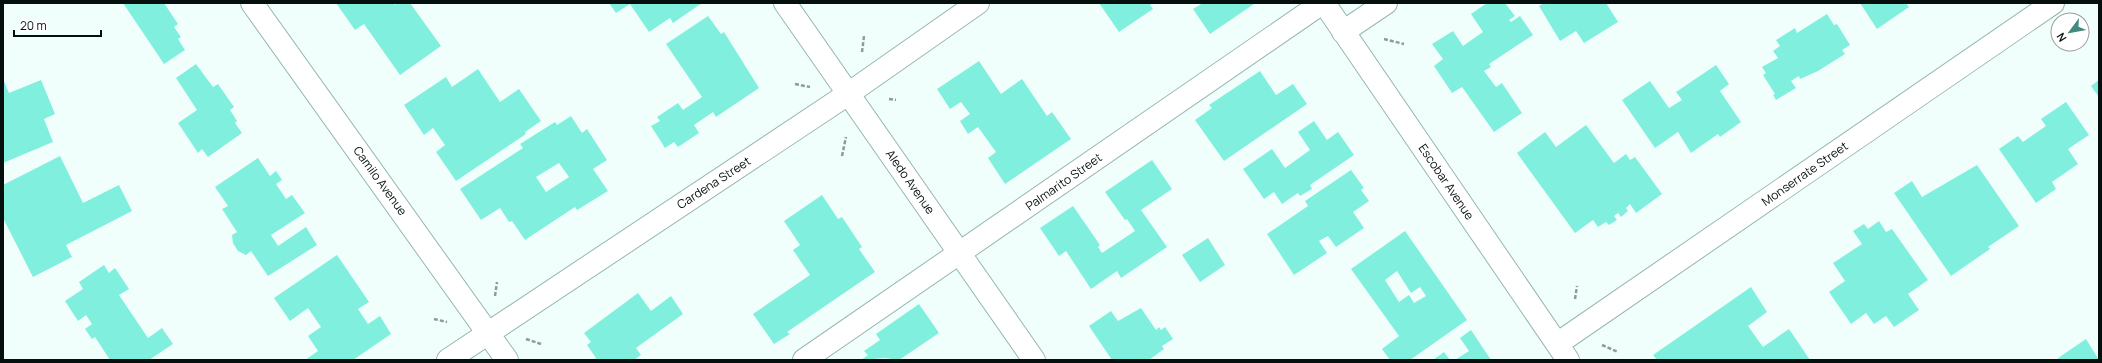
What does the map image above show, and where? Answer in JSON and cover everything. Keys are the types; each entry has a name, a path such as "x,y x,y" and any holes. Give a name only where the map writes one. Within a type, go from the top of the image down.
{"street":[{"name":"Camilo Avenue","path":"252,3 507,360"},
{"name":"Aledo Avenue","path":"785,3 1034,360"},
{"name":"Cardena Street","path":"448,360 848,94 978,3"},
{"name":"Escobar Avenue","path":"1323,3 1563,352"},
{"name":"Palmarito Street","path":"804,360 1323,3"},
{"path":"1343,32 1386,3"},
{"name":"Monserrate Street","path":"1563,352 2053,3"}],"path":[{"path":"861,60 864,36"},
{"path":"1384,39 1404,44"},
{"path":"795,84 813,88"},
{"path":"842,156 847,130"},
{"path":"494,300 497,282"},
{"path":"434,319 454,324"},
{"path":"520,337 541,344"},
{"path":"1595,342 1618,352"}],"building":[{"path":"123,3 164,3 178,24 174,27 181,37 178,39 185,50 164,64"},
{"path":"336,3 394,3 395,5 398,3 410,3 441,46 400,75 364,24 355,30"},
{"path":"609,3 702,3 673,23 670,18 649,32 630,4 616,13"},
{"path":"1099,3 1153,3 1150,5 1153,9 1119,32"},
{"path":"1203,3 1254,4 1210,34 1193,9"},
{"path":"1487,3 1505,3 1515,16 1509,20 1511,22 1520,16 1533,35 1489,64 1491,67 1484,71 1496,87 1502,83 1522,113 1494,132 1462,87 1452,93 1434,66 1443,59 1432,44 1453,31 1463,46 1483,32 1471,14"},
{"path":"1544,3 1606,3 1618,22 1584,43 1576,31 1560,41 1539,6"},
{"path":"1860,3 1906,3 1909,7 1877,29"},
{"path":"1827,14 1834,25 1837,24 1850,45 1842,50 1845,54 1818,71 1800,79 1799,76 1791,81 1796,88 1776,100 1773,95 1775,94 1763,75 1766,73 1762,67 1778,58 1773,51 1780,46 1776,40 1795,28 1797,33"},
{"path":"708,16 721,34 724,32 759,88 716,117 713,112 694,125 699,133 678,147 674,142 665,148 651,126 660,121 657,117 678,103 683,110 702,97 666,44"},
{"path":"979,61 1001,94 1022,79 1047,116 1052,112 1071,139 1005,184 988,158 996,152 978,127 968,134 960,121 970,114 961,102 950,109 937,89"},
{"path":"196,64 213,87 218,84 234,107 230,110 237,121 235,123 242,133 208,157 202,149 198,153 178,123 197,110 176,78"},
{"path":"1716,65 1729,84 1720,91 1741,122 1720,137 1718,134 1691,153 1678,132 1655,148 1622,100 1650,81 1669,108 1682,100 1676,92"},
{"path":"478,69 500,102 519,89 541,121 525,132 526,134 456,181 436,152 445,145 433,128 424,135 404,105 446,77 452,87"},
{"path":"1260,71 1276,95 1293,84 1307,104 1224,161 1195,120 1212,108 1209,105"},
{"path":"3,79 9,93 41,80 55,114 44,119 53,142 3,163"},
{"path":"2099,80 2099,97 2091,86"},
{"path":"2066,102 2089,135 2068,149 2078,164 2052,182 2056,189 2036,203 1999,149 2018,136 2023,142 2046,126 2041,119"},
{"path":"571,116 582,133 587,129 607,160 593,169 608,191 577,210 575,207 525,240 512,221 509,222 500,208 481,220 460,189 523,148 520,144 555,122 557,125","holes":["559,163 569,177 546,192 536,177"]},
{"path":"1314,121 1327,140 1338,132 1354,155 1310,185 1312,189 1300,196 1298,193 1282,204 1274,192 1264,199 1243,169 1272,149 1285,168 1310,150 1298,132"},
{"path":"1586,125 1614,163 1626,154 1630,160 1635,157 1662,194 1636,213 1630,204 1626,208 1628,211 1621,217 1618,213 1614,216 1617,220 1609,225 1606,222 1598,227 1593,220 1575,233 1517,153 1545,132 1556,147"},
{"path":"60,156 83,203 119,185 132,211 66,245 72,257 33,277 3,218 3,185"},
{"path":"258,158 270,176 276,171 282,180 276,184 286,199 292,195 305,213 271,235 278,246 306,227 317,245 268,276 251,251 246,255 238,251 233,243 232,235 237,232 222,209 228,206 215,187"},
{"path":"1152,160 1172,189 1141,210 1167,247 1121,278 1117,271 1091,289 1066,251 1059,256 1040,228 1073,206 1100,245 1098,247 1102,253 1135,231 1127,219 1125,220 1105,192"},
{"path":"1977,165 2019,226 1988,247 1990,249 1951,276 1894,193 1912,181 1922,197"},
{"path":"1351,170 1364,188 1361,190 1369,201 1353,212 1364,228 1336,247 1328,236 1319,241 1327,253 1294,275 1267,234 1308,206 1305,201"},
{"path":"822,195 838,219 842,217 862,247 859,249 875,272 787,332 790,334 774,344 753,314 810,275 793,250 800,245 784,221"},
{"path":"1879,221 1886,232 1892,229 1928,280 1908,294 1919,310 1894,327 1886,316 1874,324 1866,313 1851,324 1829,292 1845,281 1833,263 1862,244 1853,231 1864,224 1868,229"},
{"path":"1405,231 1467,320 1410,360 1390,360 1382,349 1399,336 1351,269","holes":["1397,271 1411,293 1420,287 1426,296 1414,303 1409,295 1399,302 1385,280"]},
{"path":"1208,238 1225,265 1200,282 1182,255"},
{"path":"337,255 369,302 358,309 368,324 380,316 391,334 353,360 305,360 318,351 308,336 321,327 308,308 290,321 274,298"},
{"path":"104,265 109,273 115,268 129,289 119,295 148,338 162,328 173,344 149,360 110,360 95,337 92,339 85,329 92,324 86,315 78,321 65,301 83,289 79,282"},
{"path":"1751,287 1767,312 1748,326 1763,347 1789,329 1810,360 1657,360 1653,355"},
{"path":"638,293 651,311 671,296 683,314 636,348 641,355 634,360 593,360 596,358 587,345 591,342 584,333"},
{"path":"919,304 939,333 899,360 885,358 861,360 868,355 864,351 880,340 876,334"},
{"path":"1141,308 1156,330 1159,327 1161,330 1165,327 1173,339 1162,346 1164,349 1149,360 1112,360 1089,326 1111,311 1118,321"},
{"path":"1471,330 1491,360 1455,360 1469,351 1460,338"},
{"path":"2086,339 2099,360 2056,360 2061,356"},
{"path":"1444,352 1450,360 1433,360"}]}
